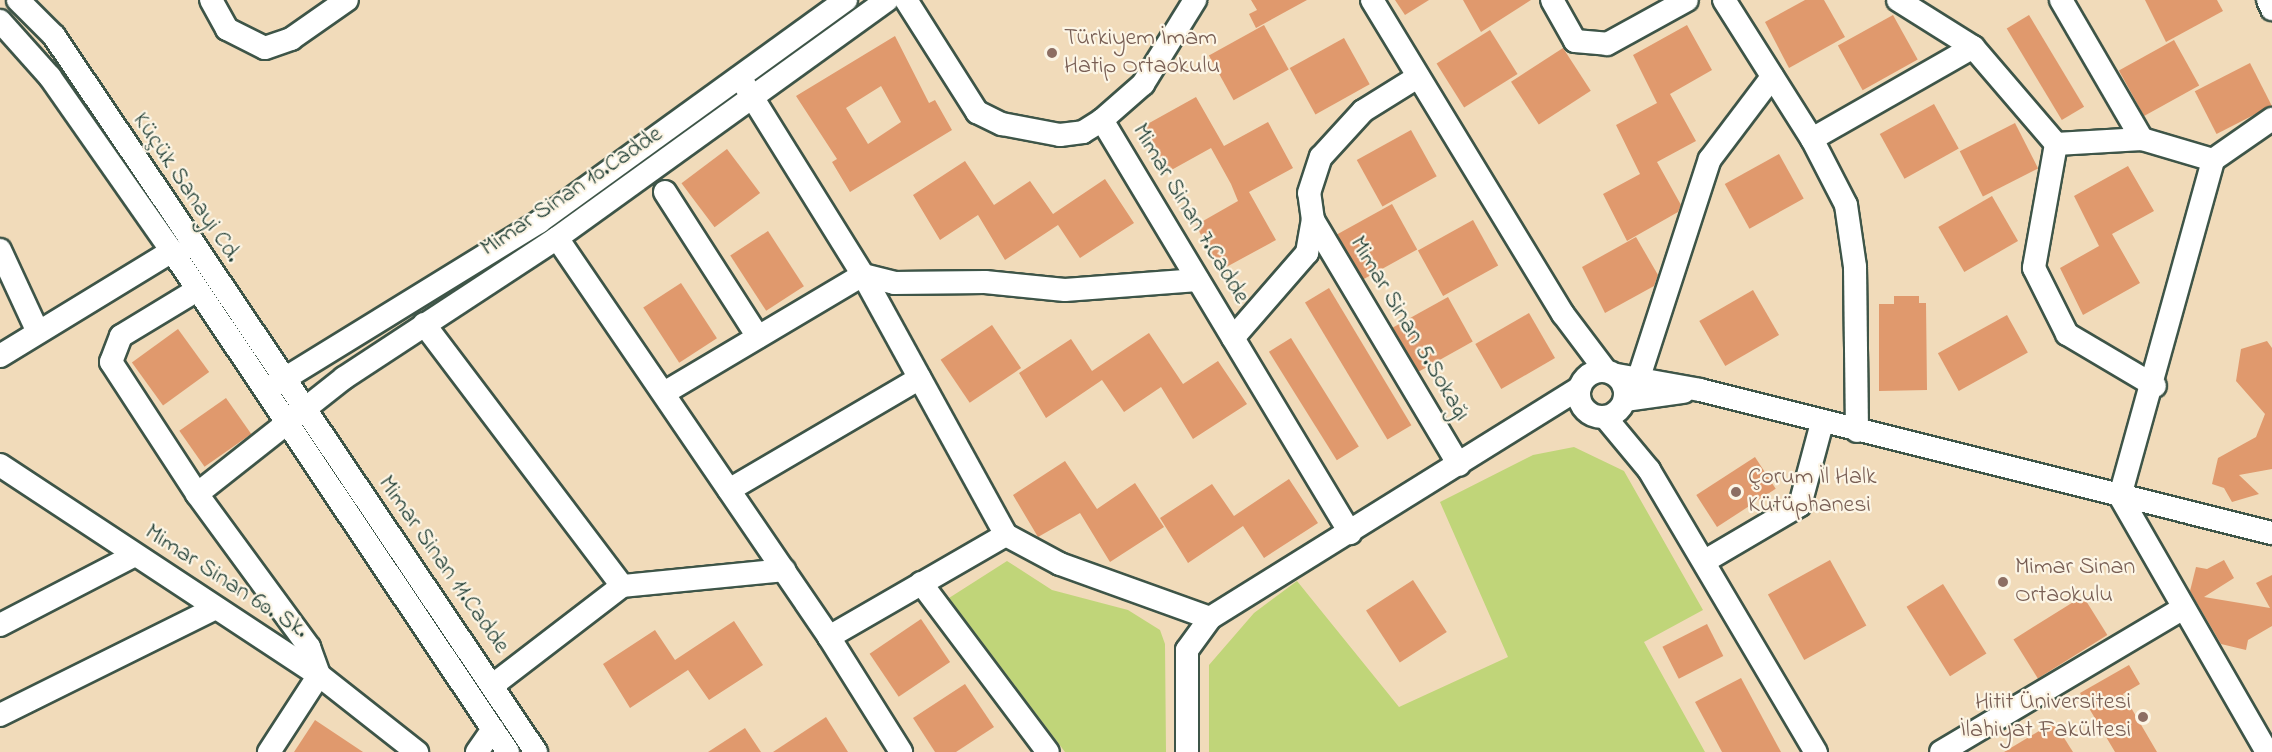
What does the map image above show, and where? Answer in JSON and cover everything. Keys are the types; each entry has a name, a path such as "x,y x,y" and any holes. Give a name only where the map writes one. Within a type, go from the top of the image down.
{"street":[{"name":"Küçük Sanayi Cd.","path":"18,0 54,36 272,386 285,425"},
{"path":"211,0 227,29 265,48 291,39 347,0"},
{"name":"Mimar Sinan 10.Cadde","path":"272,386 539,222 741,79 846,0"},
{"name":"Mimar Sinan 10.Cadde","path":"197,494 303,410 424,324 557,238 754,99 886,0"},
{"name":"Mimar Sinan 7.Cadde","path":"906,0 977,112 1002,124 1060,135 1083,132 1102,120 1350,533"},
{"path":"1102,120 1143,84 1195,0"},
{"path":"1372,0 1416,78 1563,314 1620,374"},
{"path":"1552,0 1575,41 1607,44 1687,0"},
{"path":"1724,0 1812,139 1846,205 1855,267 1857,431"},
{"path":"1898,0 1973,47 2056,144"},
{"path":"2061,0 2142,139"},
{"path":"2268,0 2272,9"},
{"name":"Küçük Sanayi Cd.","path":"0,21 50,77 197,290 272,386 303,410"},
{"path":"1812,139 1973,47"},
{"path":"1610,409 1620,374 1710,159 1772,77"},
{"path":"1233,338 1307,253 1313,220 1309,193 1321,157 1363,111 1416,78"},
{"path":"741,79 863,275 1006,535 1060,564 1210,618"},
{"path":"2267,752 2120,496 2155,386 2213,160 2272,119"},
{"path":"2056,144 2142,139 2213,160"},
{"path":"2056,144 2034,268 2067,334 2155,386"},
{"path":"665,192 758,337"},
{"name":"Mimar Sinan 5.Sokağı","path":"1313,220 1459,465"},
{"path":"557,238 829,637 901,752"},
{"path":"0,250 37,330"},
{"path":"0,356 37,330 172,251"},
{"path":"664,393 863,275 894,283 985,282 1065,290 1198,280"},
{"path":"197,290 121,336 111,362 197,494 309,647 319,675 269,752"},
{"path":"1563,314 1581,384 1610,409 1649,470 1705,561 1816,752"},
{"path":"424,324 622,586"},
{"path":"1187,752 1187,650 1210,618 1522,426 1581,384 1620,374 1700,390 1822,423 2272,533"},
{"path":"729,490 920,378"},
{"path":"1522,426 1700,390"},
{"name":"Mimar Sinan 11.Cadde","path":"303,410 493,685 536,752"},
{"path":"1705,561 1800,505 1822,423"},
{"name":"Mimar Sinan 11.Cadde","path":"285,425 508,752"},
{"name":"Mimar Sinan 60. Sk.","path":"0,465 319,675 417,752"},
{"path":"829,637 1006,535"},
{"path":"0,625 135,555"},
{"path":"493,685 622,586 784,570"},
{"path":"921,583 1048,752"},
{"path":"0,715 216,608"},
{"path":"1941,752 2184,608"},
{"path":"477,752 493,729"}],"green space":[{"path":"1574,447 1624,471 1703,610 1644,642 1705,752 1209,752 1209,665 1254,613 1297,581 1399,707 1508,657 1440,502 1533,455"},
{"path":"1007,561 1052,590 1128,610 1160,630 1165,644 1166,752 1065,752 949,598"}],"building":[{"path":"1251,0 1307,0 1256,28 1249,14 1257,10"},
{"path":"1395,0 1429,0 1405,15"},
{"path":"1463,0 1531,0 1481,32"},
{"path":"1805,0 1824,0 1845,37 1789,68 1765,22"},
{"path":"2145,0 2217,0 2223,11 2166,42"},
{"path":"1893,15 1918,60 1863,90 1838,46"},
{"path":"2029,15 2084,107 2062,120 2007,28"},
{"path":"1264,25 1289,70 1234,100 1209,56"},
{"path":"1687,25 1712,70 1670,94 1696,141 1657,162 1681,205 1678,212 1627,241 1603,194 1640,174 1616,125 1657,103 1633,55"},
{"path":"1490,30 1518,74 1464,107 1437,63"},
{"path":"895,36 929,103 935,100 952,130 850,192 832,162 837,159 796,96","holes":["881,86 901,122 868,144 846,108"]},
{"path":"1344,38 1370,84 1315,114 1290,68"},
{"path":"2174,40 2199,85 2144,116 2119,71"},
{"path":"1563,48 1591,91 1539,125 1511,82"},
{"path":"2250,63 2272,106 2217,134 2195,91"},
{"path":"1196,97 1224,146 1268,122 1293,168 1249,192 1276,240 1219,271 1196,225 1238,201 1231,184 1211,148 1166,173 1142,127"},
{"path":"1934,104 1959,149 1904,179 1880,134"},
{"path":"2015,123 2038,168 1983,197 1960,151"},
{"path":"1411,130 1437,176 1382,206 1357,160"},
{"path":"727,149 760,193 715,227 681,183"},
{"path":"1779,154 1804,199 1749,229 1725,184"},
{"path":"965,161 994,205 1030,181 1053,214 1105,179 1134,223 1080,258 1058,225 1005,260 978,215 940,240 913,195"},
{"path":"2128,166 2154,211 2112,234 2140,283 2083,315 2060,268 2099,246 2074,196"},
{"path":"1992,196 2018,241 1964,272 1938,227"},
{"path":"1392,204 1417,249 1362,280 1337,235"},
{"path":"1473,220 1498,265 1443,296 1418,251"},
{"path":"768,231 804,286 766,311 730,256"},
{"path":"1636,237 1658,275 1654,286 1605,313 1582,267"},
{"path":"681,283 717,338 679,363 643,308"},
{"path":"1329,288 1411,425 1387,440 1305,302"},
{"path":"1753,290 1779,335 1725,366 1699,321"},
{"path":"1894,296 1919,296 1919,303 1926,303 1927,390 1879,391 1879,304 1894,304"},
{"path":"1448,297 1473,342 1418,372 1393,328"},
{"path":"1529,313 1555,358 1501,389 1475,344"},
{"path":"2007,315 2028,353 1959,391 1938,353"},
{"path":"992,325 1021,368 970,403 941,360"},
{"path":"178,329 209,372 163,405 132,363"},
{"path":"1149,333 1183,384 1218,361 1247,404 1193,439 1161,387 1124,412 1102,380 1046,418 1019,373 1071,339 1092,371"},
{"path":"1291,338 1359,447 1337,460 1269,352"},
{"path":"2267,341 2272,348 2272,469 2239,475 2259,494 2232,502 2224,488 2212,484 2218,458 2256,437 2265,414 2236,381 2241,349"},
{"path":"226,398 251,434 205,467 179,431"},
{"name":"Çorum İl Halk Kütüphanesi","path":"1755,457 1776,489 1717,527 1696,495"},
{"path":"1065,461 1097,509 1135,483 1164,527 1110,562 1080,513 1038,537 1013,495"},
{"path":"1289,479 1318,523 1264,558 1243,526 1188,563 1160,518 1212,484 1234,516"},
{"path":"1830,560 1866,626 1804,660 1768,594"},
{"path":"2224,560 2234,578 2204,597 2270,608 2256,583 2272,575 2272,626 2248,640 2246,650 2221,644 2190,591 2196,567 2207,569"},
{"path":"1413,580 1447,632 1400,662 1366,610"},
{"path":"1943,584 1986,654 1950,676 1907,607"},
{"path":"2083,596 2107,635 2038,678 2013,639"},
{"path":"921,619 950,662 899,697 870,654"},
{"path":"734,621 763,665 709,700 688,670 630,708 603,664 655,630 675,660"},
{"path":"1707,624 1723,656 1679,679 1662,647"},
{"path":"2129,665 2140,684 2123,694 2157,752 2115,752 2080,693"},
{"path":"1741,678 1781,752 1722,752 1695,702"},
{"path":"965,684 994,727 956,752 935,752 913,718"},
{"path":"826,717 848,752 773,752"},
{"path":"315,720 363,752 294,752"},
{"path":"2054,722 2073,752 2004,752"},
{"path":"745,728 761,752 708,752"}],"place":[{"name":"Türkiyem İmam Hatip Ortaokulu","path":"1052,53"},
{"name":"Çorum İl Halk Kütüphanesi","path":"1736,492"},
{"name":"Mimar Sinan Ortaokulu","path":"2003,582"},
{"name":"Hitit Üniversitesi İlahiyat Fakültesi","path":"2143,717"}]}
